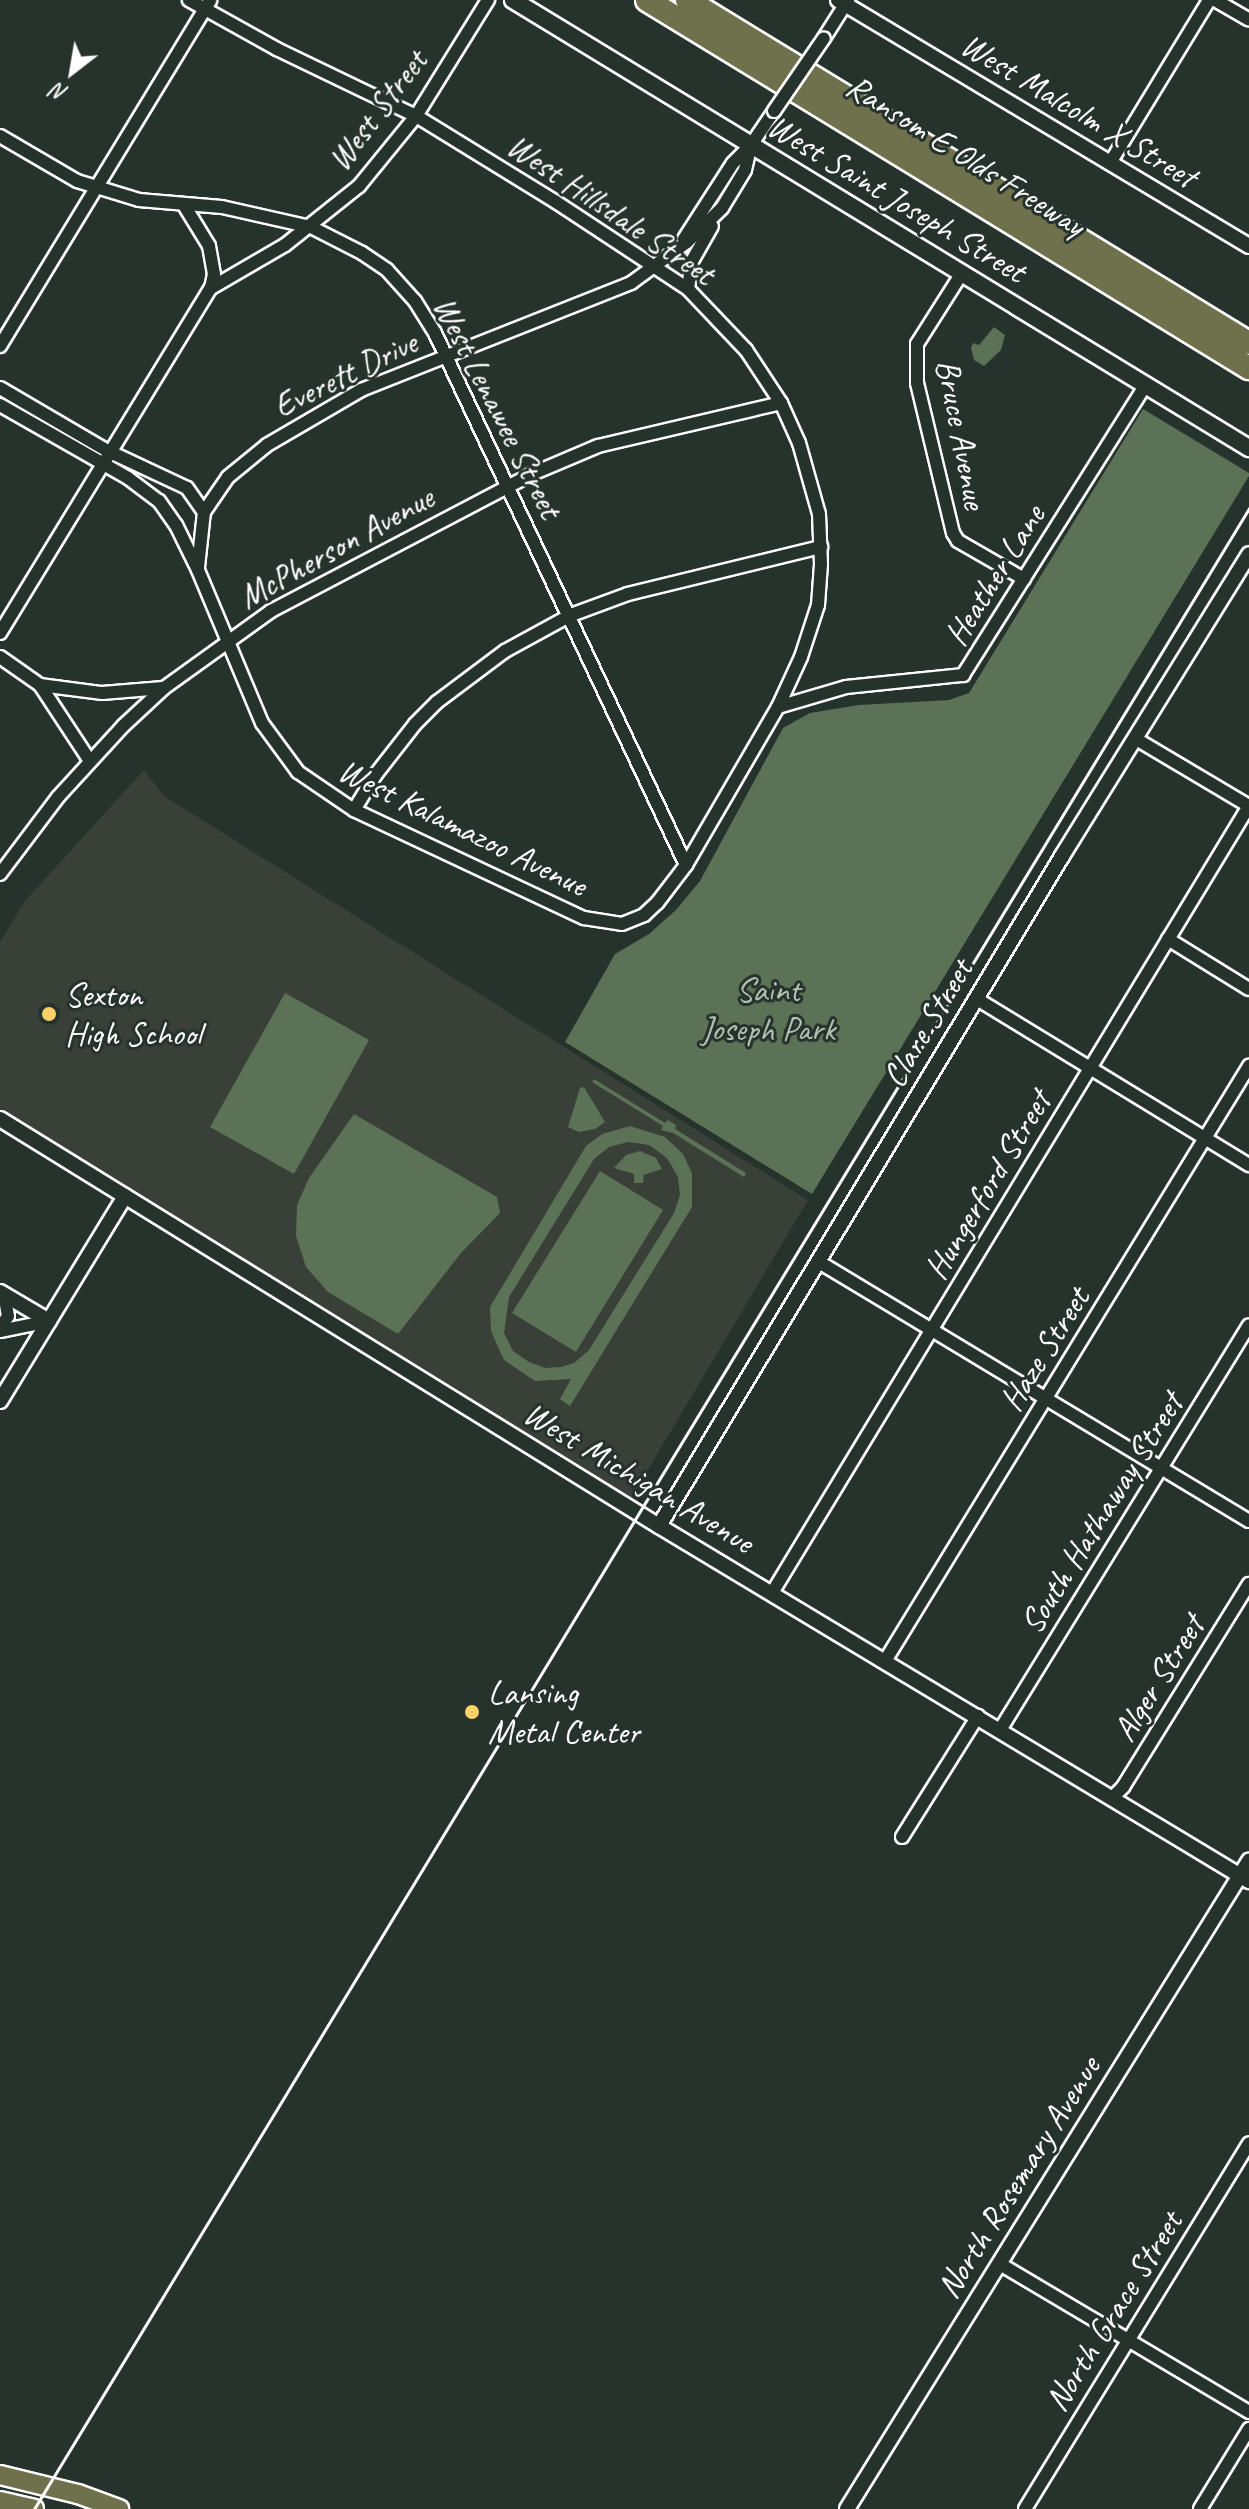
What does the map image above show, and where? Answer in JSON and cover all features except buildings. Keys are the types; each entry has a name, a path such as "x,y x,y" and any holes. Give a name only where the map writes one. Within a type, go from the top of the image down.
{"highway":[{"path":"640,0 706,35"},
{"name":"Ransom E Olds Freeway","path":"647,0 1249,368"},
{"name":"Ransom E Olds Freeway","path":"687,0 1249,343"},
{"path":"702,0 779,57"},
{"path":"1136,299 1249,376"}],"main road":[{"name":"West Saint Joseph Street","path":"513,0 1249,448"},
{"path":"0,2475 119,2509"},
{"path":"0,2501 34,2509"}],"street":[{"name":"West Hillsdale Street","path":"189,0 207,5 416,116 656,266 688,289 746,350 781,403 809,475 819,514 818,605 801,657 778,707 686,865"},
{"name":"West Street","path":"0,633 105,456 211,288 311,227 359,186 416,116 488,0"},
{"path":"1110,163 1209,0"},
{"path":"1215,0 1249,20"},
{"name":"Everett Drive","path":"673,253 733,163 751,145 824,38 844,1"},
{"name":"West Malcolm X Street","path":"844,1 1249,246"},
{"path":"0,346 207,5"},
{"name":"West Lenawee Street","path":"0,136 54,169 97,188 139,200 235,209 311,227 387,270 415,301 445,357 571,615 686,865"},
{"name":"Everett Drive","path":"198,570 204,512 228,477 292,427 361,390 610,293 656,266 722,208 745,170 751,145"},
{"path":"184,205 209,246 214,274 211,288"},
{"path":"688,289 692,261 722,208"},
{"name":"Bruce Avenue","path":"962,273 917,344 917,383 953,533 958,541 1024,579"},
{"name":"Heather Lane","path":"778,707 846,687 963,675 1146,384"},
{"path":"0,388 105,456"},
{"name":"McPherson Avenue","path":"0,874 58,797 164,688 228,640 314,585 509,486 598,446 781,403"},
{"path":"0,405 105,456 187,488 204,512"},
{"name":"West Kalamazoo Avenue","path":"105,456 159,501 176,525 228,640 252,704 277,748 313,785 354,810 584,918 610,925 644,915 686,865"},
{"path":"354,810 376,774 437,702 505,651 571,615 643,590 821,547"},
{"name":"Clare Street","path":"659,1526 1249,554"},
{"path":"0,657 40,685 90,761"},
{"path":"40,685 102,693 146,692 164,688"},
{"path":"1136,739 1249,806"},
{"name":"Hungerford Street","path":"772,1593 1249,806"},
{"path":"1168,939 1249,989"},
{"path":"977,999 1249,1165"},
{"name":"Haze Street","path":"885,1661 1249,1066"},
{"name":"West Michigan Avenue","path":"0,1119 659,1526 1244,1879"},
{"path":"0,1401 125,1196"},
{"path":"819,1262 1249,1521"},
{"path":"2,1293 49,1321"},
{"path":"0,1329 8,1316 2,1293"},
{"path":"0,1329 49,1321"},
{"name":"South Hathaway Street","path":"1000,1730 1249,1326"},
{"name":"Alger Street","path":"1112,1798 1123,1787 1249,1584"},
{"path":"902,1837 978,1716"},
{"name":"North Rosemary Avenue","path":"847,2509 1244,1879 1249,1861"},
{"name":"North Grace Street","path":"1025,2509 1249,2143"},
{"path":"1000,2264 1249,2412"},
{"path":"1200,2509 1249,2429"}],"shaded area":[{"path":"144,770 164,796 808,1200 630,1500 0,1109 0,942 25,901"}],"green space":[{"path":"994,327 1005,335 1001,350 984,366 974,360 971,348 973,343 979,345"},
{"name":"Saint Joseph Park","path":"1143,409 1249,473 1249,476 812,1194 565,1042 615,954 649,934 676,910 700,881 783,728 810,713 859,705 949,700 969,693"},
{"path":"285,993 369,1040 294,1174 210,1127"},
{"path":"594,1079 665,1123 668,1120 676,1125 675,1129 746,1173 744,1177 673,1133 661,1130 663,1126 592,1082"},
{"path":"584,1087 605,1122 595,1129 579,1132 568,1127 580,1088"},
{"path":"354,1114 497,1197 500,1213 461,1253 398,1334 328,1292 306,1267 296,1236 297,1205 309,1178"},
{"path":"630,1126 665,1137 683,1154 692,1173 692,1207 570,1406 560,1399 571,1379 535,1381 504,1360 491,1331 490,1307 586,1146 602,1134","holes":["628,1142 649,1145 667,1158 678,1177 680,1195 674,1213 589,1350 574,1363 561,1367 545,1368 529,1362 513,1351 504,1333 509,1297 594,1159 609,1147"]},
{"path":"640,1151 656,1158 662,1169 644,1175 643,1183 634,1183 634,1174 614,1168 626,1155"},
{"path":"600,1171 663,1210 576,1352 512,1313"}],"railway":[{"path":"34,2509 1249,508"}],"place":[{"name":"Sexton High School","path":"49,1014"},
{"name":"Lansing Metal Center","path":"472,1712"}]}
